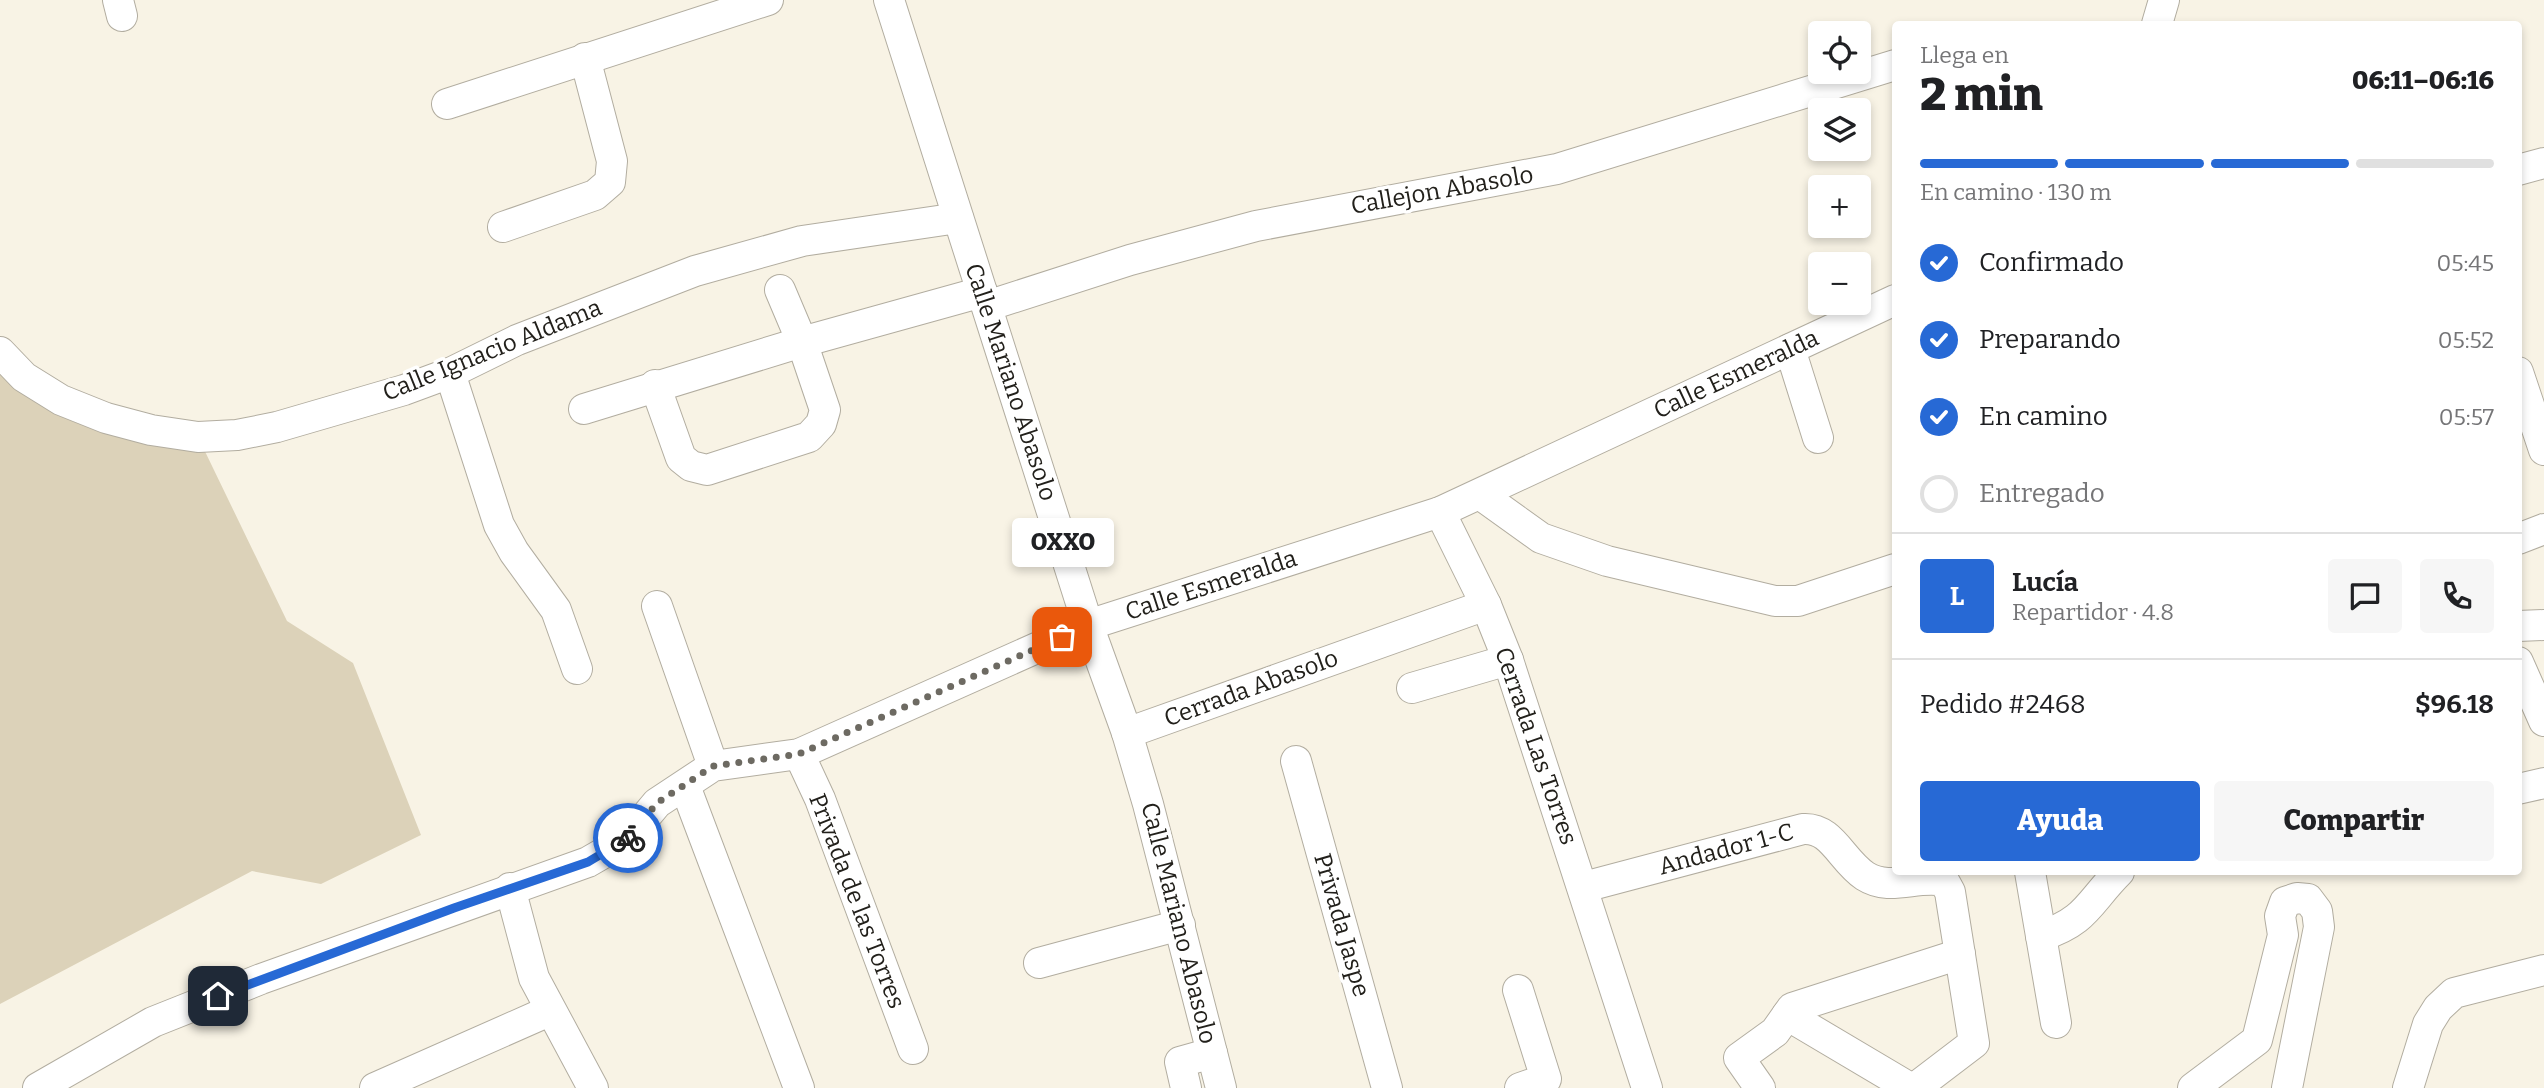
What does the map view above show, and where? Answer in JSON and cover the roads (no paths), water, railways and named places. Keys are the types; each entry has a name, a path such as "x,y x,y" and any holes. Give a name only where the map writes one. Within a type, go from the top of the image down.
{"street":[{"path":"447,104 768,0"},
{"name":"Calle Mariano Abasolo","path":"888,0 1088,625 1127,733 1221,1088"},
{"path":"2158,21 2164,0"},
{"path":"503,228 595,195 610,182 612,161 585,58"},
{"name":"Callejon Abasolo","path":"584,409 802,342 985,299 1256,226 1557,169 1892,66"},
{"path":"2522,169 2544,163"},
{"name":"Calle Ignacio Aldama","path":"0,352 24,377 61,400 106,418 150,430 198,437 237,435 277,427 404,390 450,373 517,340 695,271 802,241 958,218"},
{"path":"655,385 681,458 691,466 707,470 809,437 821,424 825,410 802,342 780,290"},
{"name":"Calle Esmeralda","path":"38,1088 153,1022 261,978 588,862 626,839 657,803 713,766 799,754 1088,625 1440,512 1892,301"},
{"path":"1790,349 1818,438"},
{"path":"450,373 499,525 514,552 556,610 577,669"},
{"path":"2522,384 2544,450"},
{"path":"1481,495 1541,538 1607,561 1775,601 1798,601 1892,570"},
{"name":"Cerrada Las Torres","path":"1440,512 1486,605 1508,660 1584,887 1647,1088"},
{"path":"2522,537 2544,529"},
{"name":"Cerrada Abasolo","path":"1127,733 1486,605"},
{"path":"657,606 713,766"},
{"path":"2522,626 2544,625"},
{"path":"1412,688 1508,660"},
{"path":"2522,676 2534,716"},
{"name":"Privada de las Torres","path":"799,754 820,799 913,1049"},
{"name":"Privada Jaspe","path":"1296,761 1387,1088"},
{"path":"2522,788 2544,783"},
{"path":"685,786 799,1088"},
{"name":"Andador 1-C","path":"1584,887 1803,829 1817,828 1828,836 1838,852 1866,877 1889,885 1930,878 1944,881 1950,892 1974,1043 1913,1088"},
{"path":"2031,875 2056,1023"},
{"path":"2041,936 2061,930 2085,914 2117,875"},
{"path":"510,888 534,978 593,1088"},
{"path":"2193,1088 2257,1040 2283,935 2280,916 2285,902 2297,898 2308,899 2317,911 2319,927 2287,1088"},
{"path":"1039,963 1180,925"},
{"path":"1760,1088 1739,1058 1775,1032 1792,1008 1960,954"},
{"path":"2408,1088 2428,1024 2438,1008 2454,993 2544,970"},
{"path":"1518,990 1533,1083"},
{"path":"375,1088 550,1011"},
{"path":"1787,1015 1913,1088"},
{"path":"1186,1088 1180,1062 1212,1053"}],"place":[{"name":"OXXO","path":"1062,637"}]}
